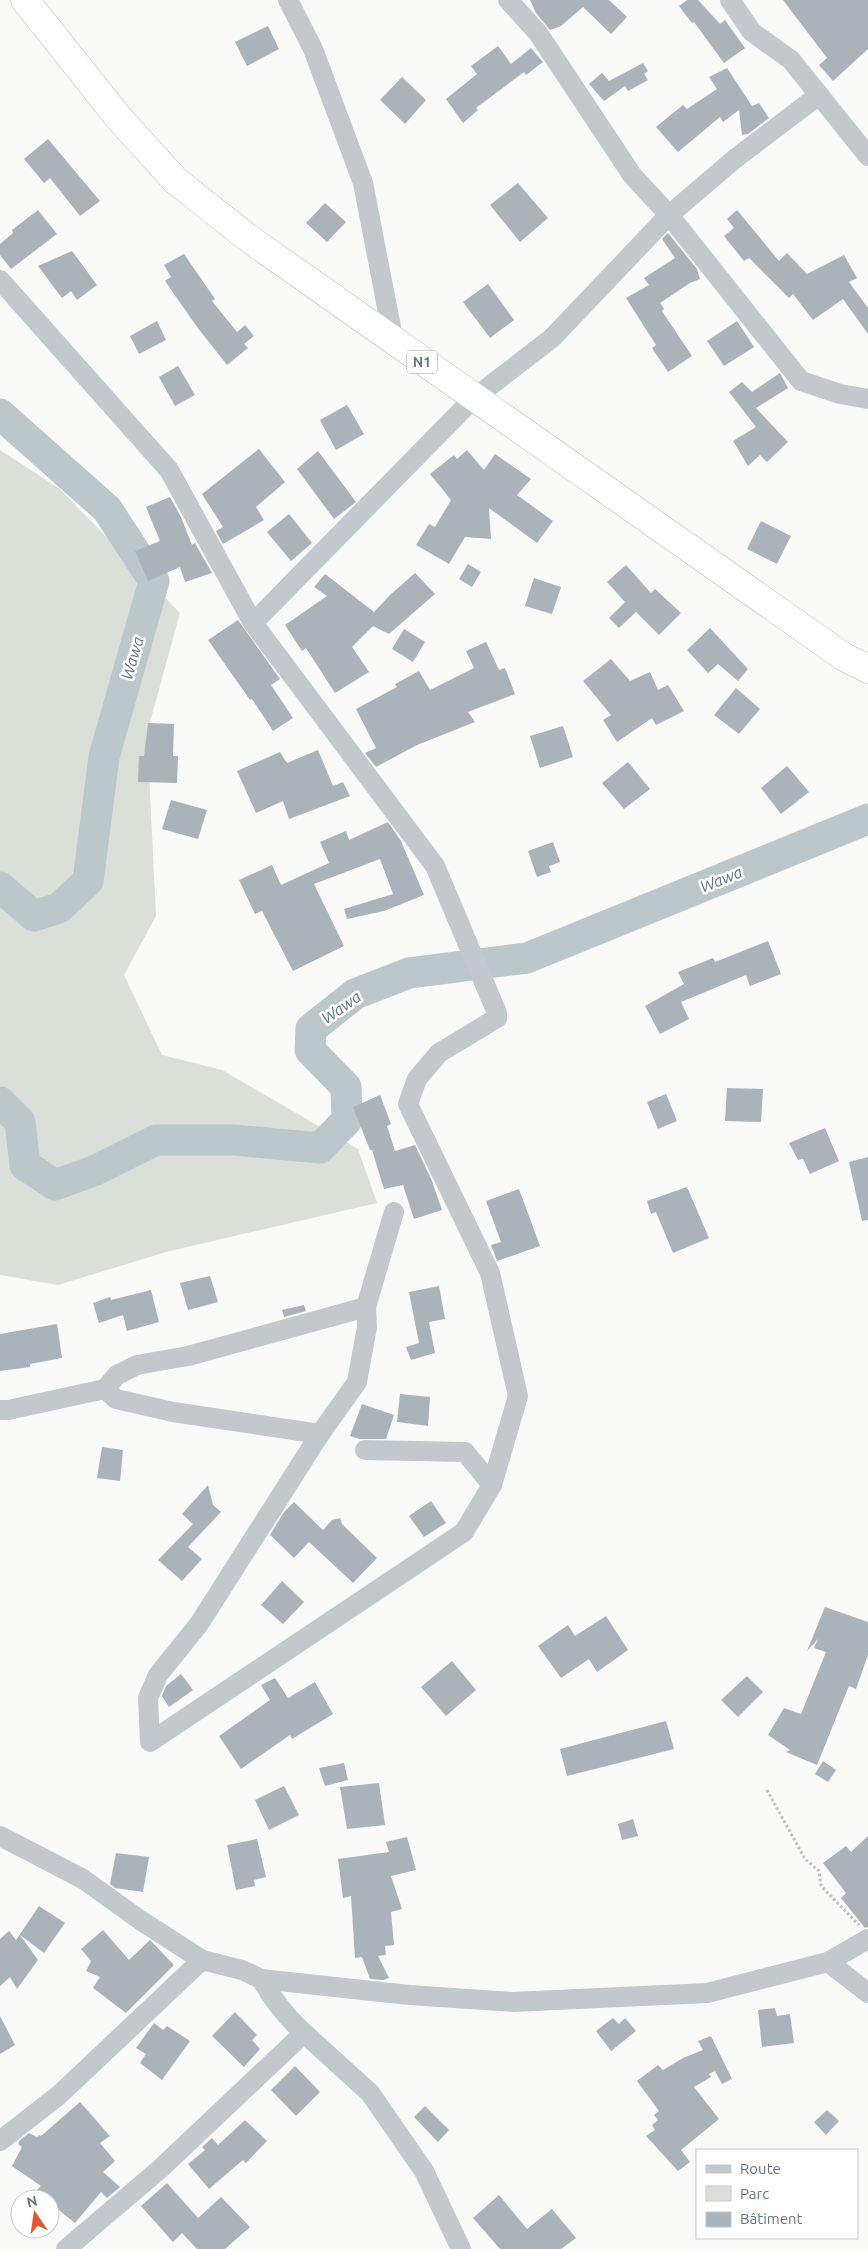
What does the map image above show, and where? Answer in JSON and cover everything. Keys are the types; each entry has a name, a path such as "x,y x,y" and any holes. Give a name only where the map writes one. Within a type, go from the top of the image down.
{"highway":[{"name":"N1","path":"25,0 118,117 174,180 248,238 394,343 844,657 868,669"}],"street":[{"path":"288,0 313,49 363,183 394,343"},
{"path":"508,0 538,33 632,175 669,215 801,381 840,394 868,399"},
{"path":"730,0 752,32 791,60 868,156"},
{"path":"253,623 473,398 552,338 669,215 736,158 819,95"},
{"path":"0,280 169,470 253,623 435,866 497,1013 497,1018 439,1053 417,1079 408,1104 490,1273 518,1396 492,1485 464,1532 150,1742 148,1698 158,1675 200,1624 320,1434 357,1382 367,1327 366,1307 394,1212"},
{"path":"0,1410 105,1389 117,1375 137,1364 188,1356 366,1307"},
{"path":"105,1389 116,1399 173,1412 320,1434"},
{"path":"364,1450 465,1452 492,1485"},
{"path":"0,1836 83,1879 140,1920 202,1960 242,1970 261,1979 409,1995 513,2002 706,1993 828,1962 865,1933"},
{"path":"0,2141 59,2095 202,1960"},
{"path":"828,1962 868,1994"},
{"path":"261,1979 273,2000 290,2021 370,2093 424,2171 461,2249"},
{"path":"66,2249 160,2169 304,2033"}],"path":[{"path":"767,1790 805,1859 818,1871 820,1886 865,1933"}],"green space":[{"path":"0,450 60,489 180,613 147,733 156,916 124,975 162,1055 222,1070 358,1149 377,1203 166,1252 58,1285 0,1275"}],"building":[{"path":"530,0 609,0 627,17 611,34 583,7 561,26 550,30 536,13"},
{"path":"687,0 698,0 720,24 725,20 745,48 724,63 694,22 692,23 679,6"},
{"path":"783,0 868,0 868,49 833,81 819,65 827,58"},
{"path":"268,26 279,49 247,66 235,42"},
{"path":"498,46 511,64 531,48 543,62 526,75 524,72 476,108 478,110 463,123 446,99 477,74 471,66"},
{"path":"643,63 648,71 644,74 648,80 628,91 625,86 604,101 589,84 602,73 609,81"},
{"path":"727,68 752,106 759,103 769,118 748,134 742,135 739,110 723,122 720,117 678,152 656,127 683,105 687,109 717,89 709,77"},
{"path":"402,77 426,100 405,124 380,100"},
{"path":"48,139 100,201 80,216 50,178 44,183 24,159"},
{"path":"518,183 548,218 520,242 490,205"},
{"path":"325,203 346,222 327,242 306,223"},
{"path":"38,210 57,234 11,269 0,255 0,244 13,233 12,230"},
{"path":"737,210 779,261 787,253 807,274 844,255 857,278 849,282 868,308 868,334 843,299 813,320 793,294 789,298 749,258 744,261 724,236 734,228 727,219"},
{"path":"668,233 697,269 700,279 690,283 660,303 664,309 662,311 692,356 668,372 652,348 656,345 626,298 649,285 644,278 675,258 662,239"},
{"path":"72,251 97,285 77,300 71,291 62,298 38,266"},
{"path":"184,254 215,299 212,301 237,332 245,325 254,336 244,344 248,348 227,365 197,327 165,281 171,277 164,265"},
{"path":"488,284 514,320 490,338 463,302"},
{"path":"157,321 166,340 139,354 130,336"},
{"path":"737,321 754,347 724,366 707,341"},
{"path":"178,366 195,395 175,406 159,377"},
{"path":"780,373 788,388 756,408 788,442 767,462 760,455 748,466 733,441 756,427 729,392 742,382 752,392"},
{"path":"347,405 364,434 336,450 320,420"},
{"path":"259,449 285,482 256,507 264,520 223,544 216,531 223,527 202,494"},
{"path":"467,450 484,470 495,454 531,479 517,495 553,521 537,543 489,508 491,539 465,537 449,564 416,545 429,524 435,527 451,500 430,474 454,455 457,459"},
{"path":"318,451 356,502 334,519 297,469"},
{"path":"170,497 181,517 192,545 195,543 212,573 185,582 180,567 148,581 135,551 160,541 146,507"},
{"path":"289,514 312,543 291,561 267,532"},
{"path":"761,521 791,536 777,564 747,549"},
{"path":"468,564 481,572 472,587 459,579"},
{"path":"626,565 651,593 655,589 681,613 659,635 636,612 619,628 609,618 625,602 607,582"},
{"path":"415,573 435,594 389,634 373,626 352,647 369,672 335,693 306,648 302,651 285,625 327,596 314,587 325,574 374,612"},
{"path":"534,578 561,587 552,614 525,606"},
{"path":"238,620 280,679 271,685 293,718 273,731 252,699 250,700 208,640"},
{"path":"710,628 748,669 738,681 718,664 708,673 687,650"},
{"path":"404,629 425,642 413,662 392,649"},
{"path":"486,642 499,670 505,668 515,694 468,712 475,722 417,745 376,767 365,753 376,748 356,709 397,687 395,684 419,671 430,690 474,668 466,651"},
{"path":"611,659 630,681 650,672 658,690 668,685 684,711 656,725 652,718 617,742 603,720 611,715 583,681"},
{"path":"736,688 760,709 739,734 714,715"},
{"path":"148,723 174,724 173,756 178,756 177,783 138,782 139,756 144,756"},
{"path":"563,726 573,757 540,768 530,736"},
{"path":"318,750 333,786 343,782 350,796 289,819 283,801 256,813 237,771 280,752 287,763"},
{"path":"628,762 650,789 624,809 602,783"},
{"path":"787,766 809,792 781,814 761,788"},
{"path":"171,800 207,810 198,839 162,829"},
{"path":"388,822 401,841 424,895 384,911 347,919 344,909 393,894 380,859 314,884 344,946 293,971 262,911 255,914 239,880 272,865 281,885 329,863 320,842 346,831 349,840"},
{"path":"553,842 560,862 549,866 551,872 537,877 528,851"},
{"path":"768,941 781,974 750,986 746,975 681,1002 689,1019 660,1034 645,1006 684,984 678,972 713,958 715,962"},
{"path":"727,1088 763,1089 761,1122 725,1121"},
{"path":"666,1094 677,1121 658,1129 647,1102"},
{"path":"380,1095 391,1124 387,1126 395,1151 415,1145 432,1181 442,1210 414,1219 403,1185 384,1189 372,1150 370,1150 353,1107"},
{"path":"825,1128 839,1161 810,1174 803,1159 798,1160 789,1143"},
{"path":"868,1157 868,1220 862,1221 849,1162"},
{"path":"687,1187 709,1238 673,1253 656,1212 651,1214 647,1201"},
{"path":"519,1189 540,1246 497,1261 491,1245 501,1242 486,1201"},
{"path":"210,1276 218,1302 188,1310 180,1283"},
{"path":"439,1286 445,1319 429,1322 435,1353 411,1360 406,1347 419,1343 409,1292"},
{"path":"151,1290 159,1322 127,1331 123,1315 99,1323 93,1303 110,1297 111,1300"},
{"path":"304,1305 306,1311 284,1317 282,1310"},
{"path":"57,1324 62,1358 30,1364 30,1367 0,1371 0,1334"},
{"path":"400,1394 430,1397 428,1426 397,1422"},
{"path":"362,1404 394,1415 386,1439 360,1439 350,1436"},
{"path":"102,1447 123,1450 120,1481 97,1478"},
{"path":"208,1485 213,1505 221,1512 188,1547 202,1559 182,1581 158,1560 193,1524 182,1514"},
{"path":"431,1501 446,1523 424,1537 409,1516"},
{"path":"294,1502 323,1530 332,1520 340,1518 342,1524 377,1558 353,1583 309,1542 294,1558 270,1535 284,1512"},
{"path":"282,1581 304,1602 283,1624 261,1605"},
{"path":"825,1607 868,1622 868,1655 856,1689 849,1686 817,1765 786,1752 790,1750 768,1735 784,1708 801,1714 826,1652 814,1648 818,1639 807,1651"},
{"path":"606,1616 628,1650 597,1672 589,1659 561,1678 538,1646 568,1625 575,1636"},
{"path":"452,1661 476,1690 446,1716 421,1687"},
{"path":"181,1674 193,1690 169,1707 162,1696 166,1686"},
{"path":"747,1676 763,1692 738,1717 721,1700"},
{"path":"275,1678 288,1698 315,1682 333,1714 292,1739 290,1735 241,1769 219,1736 270,1700 261,1685"},
{"path":"666,1721 674,1749 567,1776 560,1749"},
{"path":"823,1761 836,1770 828,1782 815,1774"},
{"path":"344,1763 348,1780 325,1786 319,1768"},
{"path":"379,1783 385,1825 347,1829 340,1787"},
{"path":"284,1786 299,1815 269,1830 255,1800"},
{"path":"633,1819 638,1836 622,1840 618,1824"},
{"path":"868,1836 868,1927 865,1928 841,1898 846,1893 823,1863 846,1846 851,1852"},
{"path":"407,1837 416,1870 391,1876 402,1909 391,1912 394,1945 385,1946 386,1955 378,1956 389,1978 383,1980 370,1979 362,1957 355,1958 351,1896 343,1898 338,1859 389,1852 386,1842"},
{"path":"257,1839 266,1877 254,1880 255,1886 236,1890 227,1845"},
{"path":"116,1853 149,1857 143,1892 115,1888 110,1884"},
{"path":"39,1906 65,1923 44,1953 20,1935 38,1960 17,1989 10,1977 0,1986 0,1939 9,1931 16,1940"},
{"path":"103,1930 129,1960 150,1940 174,1965 126,2013 93,1988 100,1977 86,1971 91,1961 81,1949"},
{"path":"775,2008 777,2016 790,2014 794,2043 762,2047 758,2010"},
{"path":"235,2012 257,2035 252,2040 260,2049 244,2067 212,2036"},
{"path":"0,2016 15,2045 0,2054"},
{"path":"613,2018 619,2024 625,2018 636,2031 611,2051 596,2031"},
{"path":"154,2023 163,2030 167,2026 190,2041 162,2080 140,2063 146,2054 136,2048"},
{"path":"711,2036 732,2079 722,2084 715,2071 709,2074 711,2077 694,2087 719,2119 681,2150 690,2162 678,2171 646,2136 655,2130 652,2125 658,2120 654,2115 659,2111 637,2081 658,2065 663,2070 683,2058 703,2050 698,2041"},
{"path":"295,2066 320,2092 296,2116 271,2090"},
{"path":"80,2102 110,2136 100,2143 115,2161 103,2172 120,2187 107,2198 101,2192 75,2223 60,2211 60,2189 38,2189 41,2186 12,2166 22,2147 18,2144 20,2140 29,2133 37,2137 41,2136"},
{"path":"425,2106 449,2130 438,2142 414,2117"},
{"path":"827,2110 839,2121 826,2135 814,2122"},
{"path":"245,2120 267,2141 246,2163 243,2160 209,2189 188,2164 205,2150 202,2147 212,2138 218,2145"},
{"path":"167,2183 198,2218 221,2197 250,2227 225,2249 197,2249 182,2233 173,2242 141,2206"},
{"path":"499,2195 527,2229 552,2209 576,2238 561,2249 500,2249 473,2218"}],"waterway":[{"name":"Wawa","path":"0,414 107,509 154,581 104,757 88,881 59,908 34,916 0,887"},
{"name":"Wawa","path":"0,1102 20,1122 25,1165 55,1185 96,1170 156,1140 234,1140 320,1148 347,1120 346,1087 310,1050 311,1029 355,994 409,973 527,958 868,819"}]}
